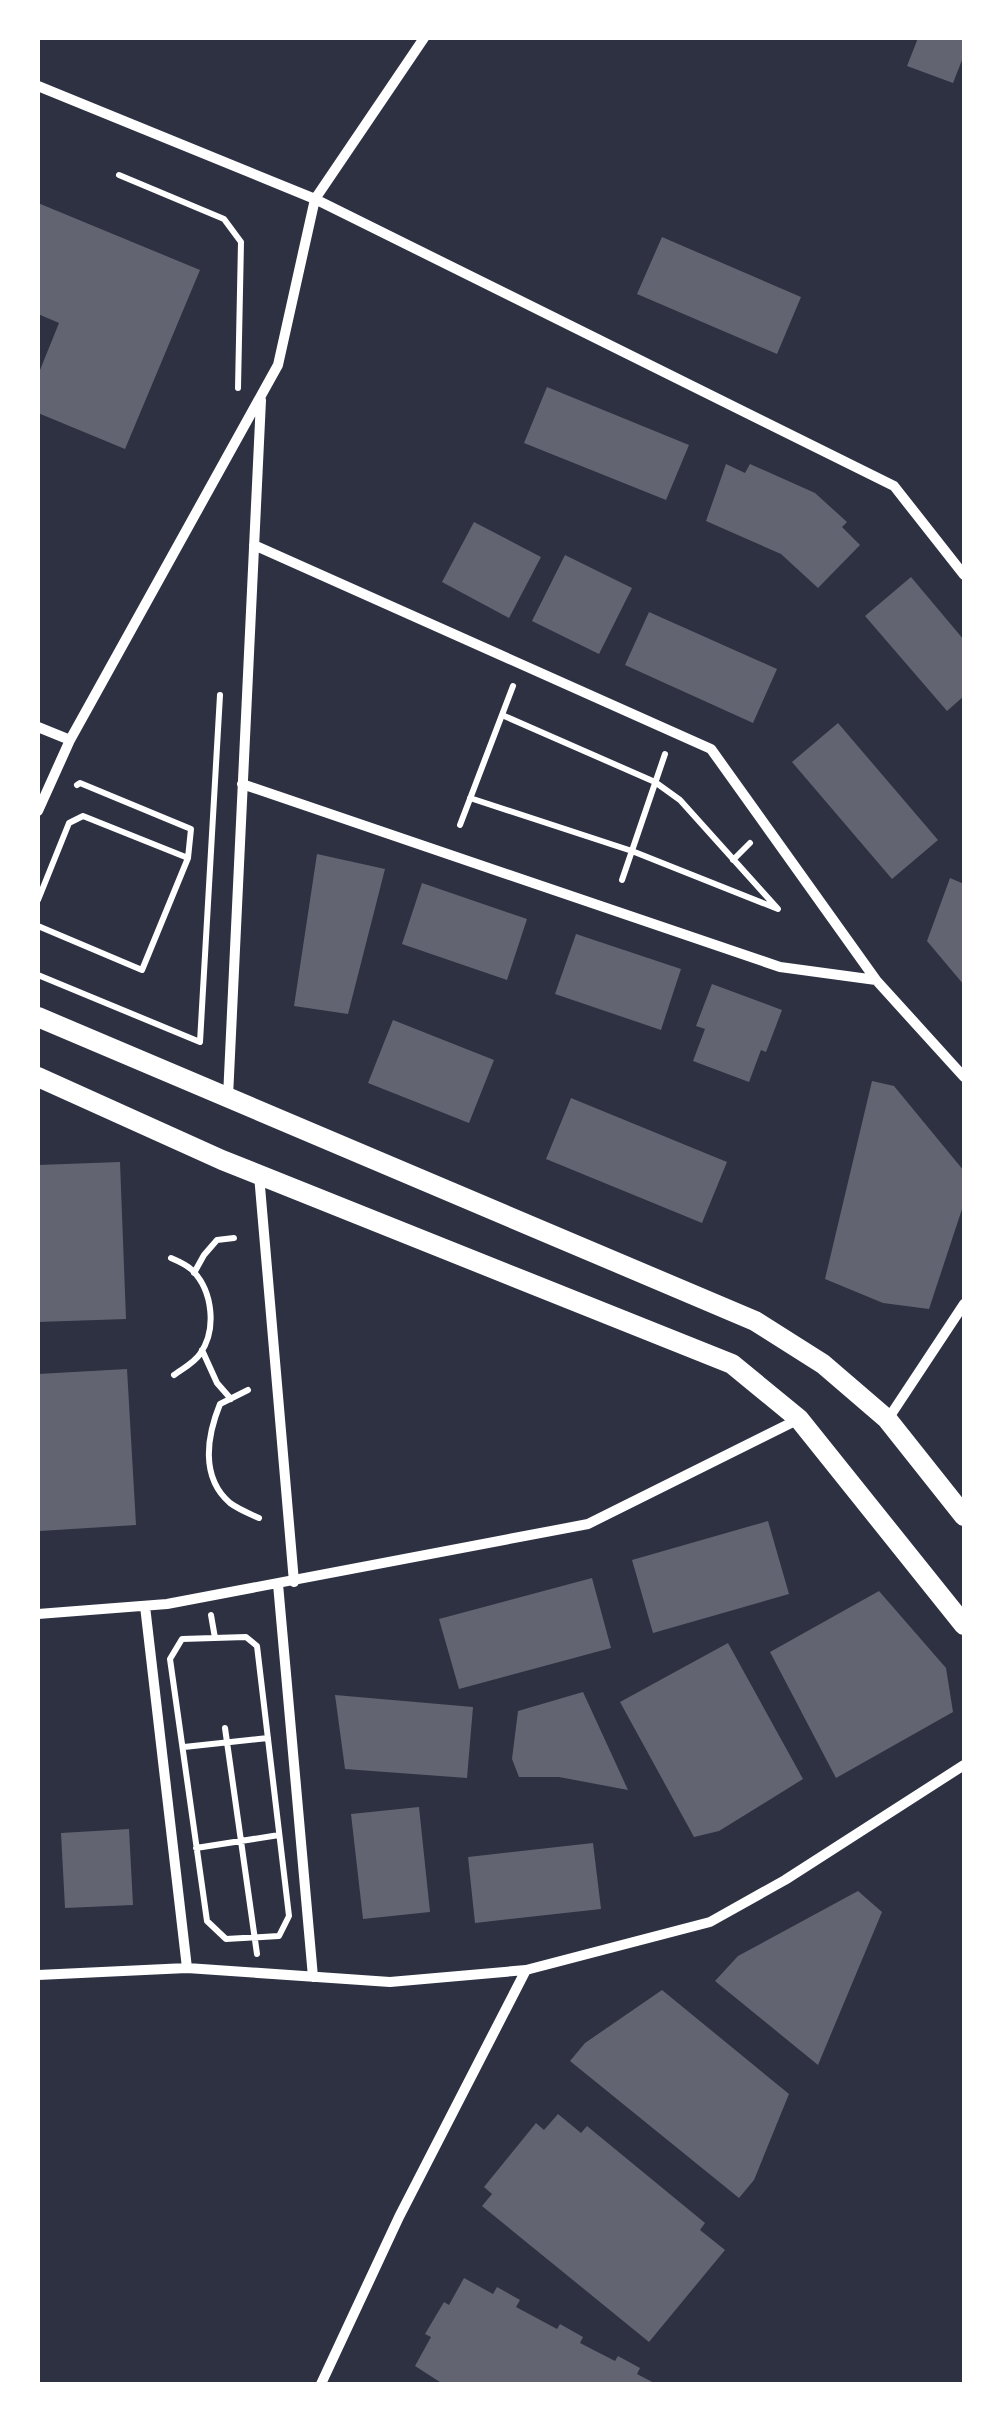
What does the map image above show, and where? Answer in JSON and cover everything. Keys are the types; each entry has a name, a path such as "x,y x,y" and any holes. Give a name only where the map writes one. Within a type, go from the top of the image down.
{"main road":[{"path":"38,1017 756,1321 823,1364 887,1420 964,1516"},
{"path":"38,1077 260,1174 732,1364 799,1419 964,1625"}],"street":[{"path":"38,811 70,740 278,365 315,199 424,38"},
{"path":"38,86 315,199 894,486 964,576"},
{"path":"228,1099 261,394"},
{"path":"254,545 711,749 876,980 964,1078"},
{"path":"38,727 70,740"},
{"path":"242,784 780,968 876,980"},
{"path":"260,1174 294,1582"},
{"path":"887,1420 964,1304"},
{"path":"38,1614 145,1606 294,1582 588,1524 799,1419"},
{"path":"278,1584 312,1976"},
{"path":"145,1606 187,1968"},
{"path":"38,1976 187,1968 390,1982 526,1970 710,1922 785,1880 964,1765"},
{"path":"321,2384 526,1970"}],"path":[{"path":"119,175 224,219 241,242 238,391"},
{"path":"460,824 513,686"},
{"path":"38,975 200,1042 220,694"},
{"path":"470,798 632,851 778,909 680,800 655,782 502,715"},
{"path":"622,880 665,754"},
{"path":"38,926 142,970 188,858 191,829 80,782 65,794"},
{"path":"38,900 69,822 83,816 188,858"},
{"path":"50,836 61,842"},
{"path":"733,860 755,839"},
{"path":"194,1273 217,1240 234,1238"},
{"path":"171,1258 194,1273 209,1302 212,1320 198,1357 174,1375"},
{"path":"202,1350 217,1384 231,1399"},
{"path":"248,1390 220,1404 208,1436 209,1461 216,1485 230,1503 259,1518"},
{"path":"246,1637 257,1646 268,1738 289,1916 279,1936 226,1939 207,1921 196,1848 170,1659 182,1639 246,1637"},
{"path":"225,1728 259,1973"},
{"path":"182,1747 268,1738"},
{"path":"196,1848 280,1834"}],"building":[{"path":"918,38 964,38 964,55 953,83 907,66"},
{"path":"38,203 200,270 125,449 38,413 38,375 59,323 38,314"},
{"path":"662,237 801,297 777,354 637,294"},
{"path":"547,387 689,445 666,500 524,443"},
{"path":"726,464 745,473 750,464 815,493 847,522 842,527 860,545 818,588 781,554 706,521"},
{"path":"474,522 541,557 509,618 442,582"},
{"path":"565,555 632,588 599,654 532,621"},
{"path":"911,577 964,640 964,696 947,711 865,616"},
{"path":"649,612 777,669 753,723 625,665"},
{"path":"838,723 938,840 892,879 792,762"},
{"path":"317,854 385,869 348,1014 294,1006"},
{"path":"950,878 964,884 964,985 927,941"},
{"path":"422,883 527,919 507,980 402,944"},
{"path":"576,934 681,969 661,1030 555,994"},
{"path":"712,984 782,1010 749,1082 693,1061 705,1029 696,1026"},
{"path":"393,1020 494,1060 469,1123 368,1083"},
{"path":"872,1081 894,1086 964,1171 964,1203 929,1309 883,1303 825,1279"},
{"path":"571,1098 727,1162 702,1223 546,1159"},
{"path":"120,1162 126,1319 38,1322 38,1165"},
{"path":"127,1369 136,1525 40,1531 38,1374"},
{"path":"768,1521 789,1594 653,1633 632,1560"},
{"path":"592,1578 611,1648 459,1689 439,1619"},
{"path":"879,1591 946,1668 953,1712 836,1778 770,1652"},
{"path":"728,1643 803,1779 719,1831 694,1837 620,1702"},
{"path":"583,1692 628,1790 559,1777 519,1777 512,1759 518,1711"},
{"path":"335,1695 473,1707 467,1778 345,1769"},
{"path":"419,1807 430,1912 363,1919 351,1814"},
{"path":"129,1829 133,1905 65,1908 61,1833"},
{"path":"593,1843 601,1909 475,1923 468,1857"},
{"path":"858,1891 882,1912 818,2065 715,1981 738,1956"},
{"path":"662,1990 789,2094 754,2180 739,2198 570,2061 585,2043"},
{"path":"558,2114 581,2133 587,2126 705,2223 700,2230 725,2250 649,2342 482,2206 492,2194 484,2187 536,2123 544,2130"},
{"path":"464,2278 493,2294 497,2287 520,2300 516,2307 557,2329 560,2324 583,2337 580,2343 615,2361 618,2356 640,2368 637,2374 656,2384 443,2384 415,2366 431,2337 425,2334 444,2302 449,2305"}]}
